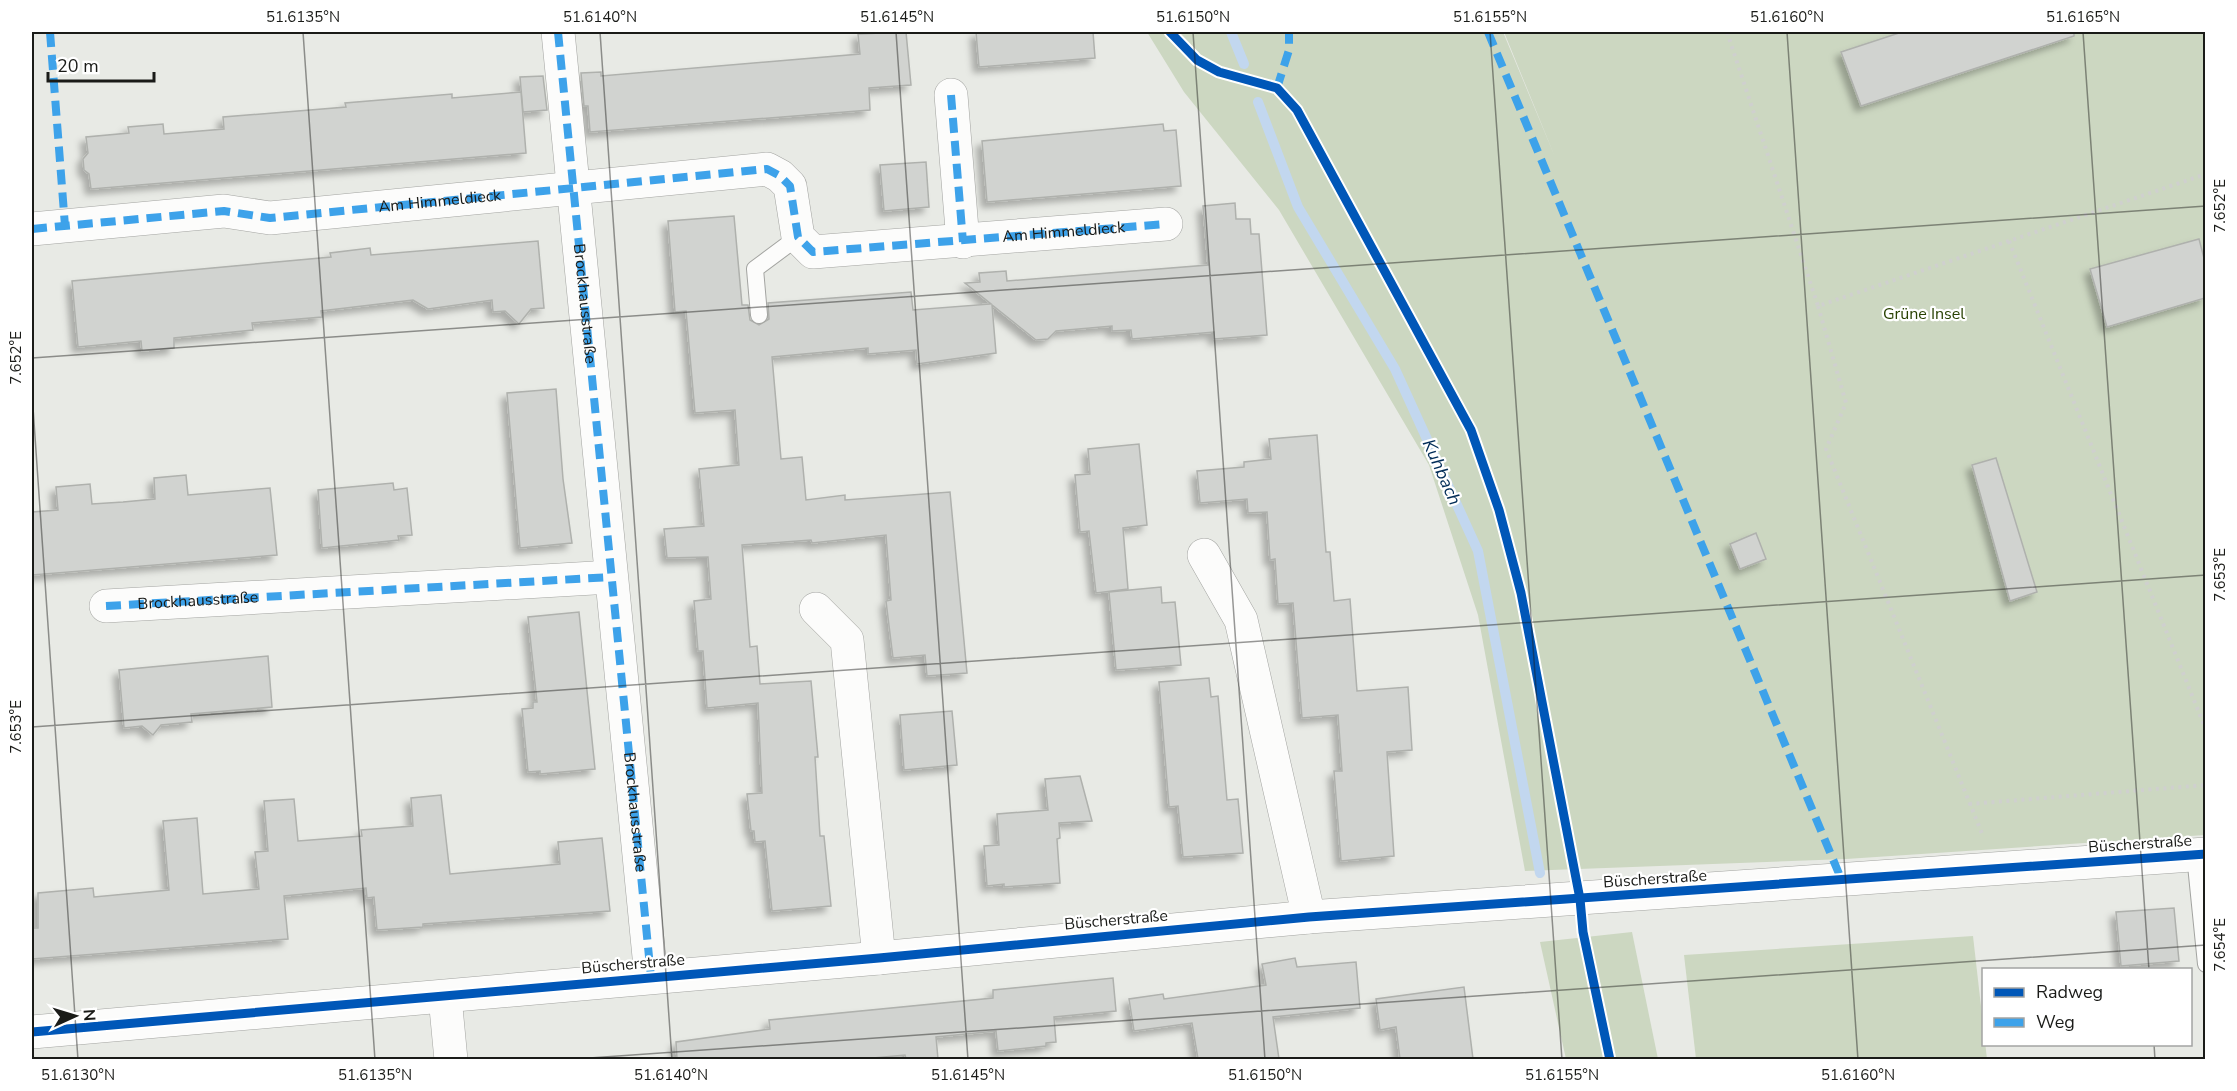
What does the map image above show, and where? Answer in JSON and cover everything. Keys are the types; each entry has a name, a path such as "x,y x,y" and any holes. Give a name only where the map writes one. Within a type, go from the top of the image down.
{"street":[{"name":"Brockhausstraße","path":"558,32 571,186 651,978"},
{"path":"951,95 963,242"},
{"name":"Am Himmeldieck","path":"32,229 224,211 270,218 531,195 571,186 767,169 780,176 790,186 798,237 813,252 963,242 1166,224"},
{"path":"1204,555 1241,620 1309,917"},
{"name":"Brockhausstraße","path":"106,606 611,577"},
{"path":"816,609 847,640 879,958"},
{"name":"Büscherstraße","path":"32,1032 879,958 1309,917 2200,854"},
{"path":"445,997 451,1059"}],"lane":[{"path":"759,315 755,269 798,237"},
{"path":"2200,854 2205,964"}],"path":[{"path":"1727,32 1818,306 1846,403 1826,449 1997,870"},
{"path":"1818,306 2205,174"},
{"path":"2009,241 2205,730"},
{"path":"1969,804 2205,786"}],"green space":[{"name":"Grüne Insel","path":"1147,32 1503,32 1555,157 1504,32 2205,32 2205,835 1846,859 1525,871 1478,615 1429,465 1279,210 1184,92"},
{"path":"1632,932 1658,1059 1566,1059 1540,942"},
{"path":"1973,936 1982,1015 1982,1046 1986,1046 1987,1059 1696,1059 1684,955"}],"building":[{"path":"906,32 911,85 869,88 870,110 590,132 588,106 584,106 581,73 601,72 601,76 860,54 858,34"},
{"path":"976,32 1093,32 1095,58 979,67"},
{"path":"1902,32 2074,32 2074,36 1861,106 1841,52"},
{"path":"543,76 547,110 523,112 520,77"},
{"path":"521,92 526,153 91,189 89,174 84,170 83,159 88,153 86,137 129,133 128,127 163,124 164,134 224,129 223,117 346,107 345,103 452,94 452,98"},
{"path":"1163,124 1164,131 1176,130 1181,186 987,202 982,141"},
{"path":"926,162 929,207 884,211 880,165"},
{"path":"1235,203 1236,219 1250,219 1251,234 1259,234 1267,335 1214,339 1214,332 1132,339 1131,330 1112,331 1112,326 1056,331 1048,339 1036,340 992,305 996,353 917,364 916,350 868,354 868,348 772,357 781,459 802,457 806,500 845,495 845,500 950,492 967,673 927,676 925,655 893,658 886,601 891,600 886,535 812,543 811,540 742,545 750,647 757,646 760,684 811,681 818,757 815,757 820,836 824,836 831,906 772,911 765,841 755,842 754,831 751,831 747,794 762,793 758,703 707,708 703,651 698,651 694,601 711,599 708,557 667,558 664,529 704,526 699,469 739,465 735,410 695,413 686,311 675,312 668,221 734,216 742,305 748,305 750,320 759,325 769,319 768,303 911,292 913,310 991,304 965,283 980,282 979,273 1006,271 1007,281 1208,265 1203,206"},
{"path":"2199,239 2205,262 2205,298 2107,327 2090,269"},
{"path":"538,241 544,308 531,309 519,324 505,311 493,312 492,300 428,309 413,300 321,311 322,317 252,323 253,330 174,338 174,348 142,351 141,341 78,347 72,281 331,257 330,253 370,248 371,255"},
{"path":"556,389 563,479 572,543 520,548 507,393"},
{"path":"1317,435 1326,552 1330,552 1334,601 1350,599 1357,691 1408,687 1412,750 1387,752 1394,856 1341,861 1334,771 1342,771 1338,715 1302,718 1293,603 1278,604 1275,559 1270,560 1267,512 1248,513 1247,499 1200,503 1197,471 1244,467 1244,462 1271,459 1269,439"},
{"path":"1139,444 1147,525 1123,528 1128,589 1096,593 1089,531 1080,532 1075,475 1090,474 1088,449"},
{"path":"1996,458 2037,592 2010,601 1972,465"},
{"path":"186,475 188,495 270,488 277,555 32,575 32,512 58,510 56,487 90,484 92,504 123,502 155,499 154,478"},
{"path":"393,483 394,490 407,488 412,535 398,536 399,540 322,548 318,490"},
{"path":"1756,533 1766,559 1740,569 1730,544"},
{"path":"1161,587 1162,603 1175,602 1181,665 1116,670 1109,592"},
{"path":"579,612 595,769 540,774 540,771 528,772 522,709 533,708 533,702 537,702 528,617"},
{"path":"268,656 272,707 191,714 192,722 161,725 153,735 142,726 124,728 119,670"},
{"path":"1209,678 1211,697 1218,696 1227,800 1238,799 1243,853 1183,857 1178,806 1169,807 1159,682"},
{"path":"952,711 957,765 904,770 900,715"},
{"path":"1080,776 1092,821 1059,823 1060,838 1057,839 1060,883 987,886 984,846 999,845 997,814 1048,810 1045,779"},
{"path":"441,795 450,874 560,864 558,842 602,838 610,911 423,924 423,927 377,930 374,897 367,898 366,888 284,896 288,939 32,959 32,928 38,928 38,893 93,888 94,897 169,890 163,821 197,818 203,894 259,889 255,852 268,851 264,801 294,799 298,841 362,836 361,830 413,826 411,798"},
{"path":"2174,908 2179,961 2121,966 2116,912"},
{"path":"1295,958 1297,967 1356,962 1360,1008 1273,1017 1279,1059 1198,1059 1192,1023 1134,1031 1129,999 1163,994 1164,999 1266,985 1262,964"},
{"path":"1113,978 1116,1011 1054,1017 1056,1042 1046,1043 1046,1046 998,1051 996,1031 936,1037 938,1059 906,1059 905,1055 862,1059 677,1059 676,1042 770,1029 769,1020 993,998 993,990"},
{"path":"1464,987 1473,1059 1400,1059 1396,1027 1380,1030 1376,999"}],"waterway":[{"name":"Kuhbach","path":"1231,32 1244,64"},
{"name":"Kuhbach","path":"1258,102 1298,207 1395,369 1478,551 1540,873"}],"marked path":[{"path":"50,32 65,226"},
{"path":"558,32 651,977"},
{"path":"1277,88 1289,50 1289,32"},
{"path":"1488,32 1842,881"},
{"path":"951,95 963,242"},
{"path":"32,229 224,211 270,218 767,169 780,176 790,186 798,237 813,252 1166,224"},
{"path":"106,606 611,577"}],"cycle path":[{"path":"1170,32 1197,60 1219,72 1277,88 1297,110 1471,430 1499,510 1521,593 1580,899 1583,932 1610,1060"},
{"path":"32,1032 879,958 1309,917 2206,854"}]}
